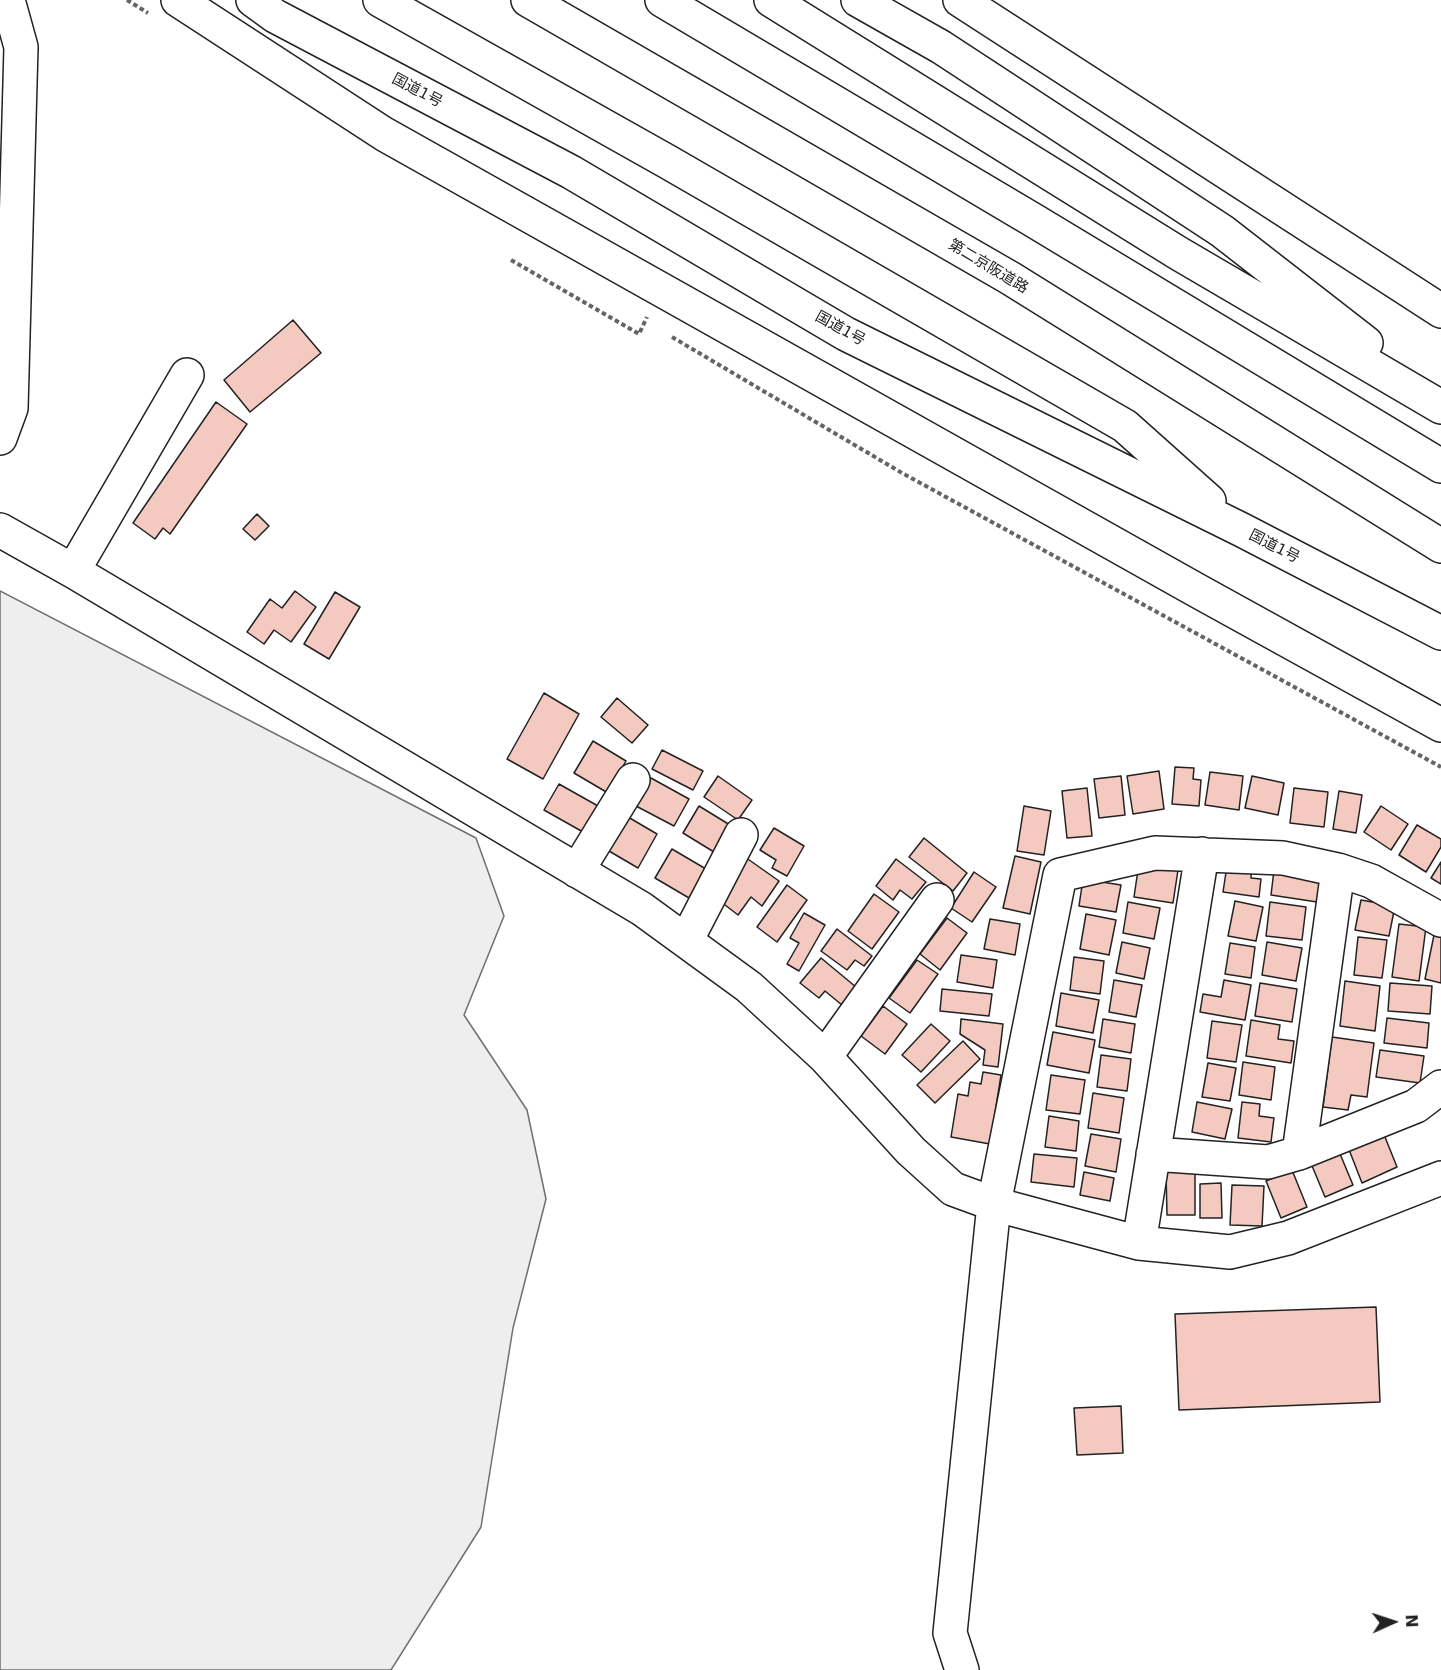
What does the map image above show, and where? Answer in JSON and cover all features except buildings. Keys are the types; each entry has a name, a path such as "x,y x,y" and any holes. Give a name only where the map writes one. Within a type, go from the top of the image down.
{"main road":[{"path":"0,438 11,408 21,47 8,0"},
{"path":"178,0 384,134 1177,580 1441,725"},
{"name":"国道1号","path":"253,0 275,16 571,172 846,334 1242,530 1441,633"},
{"path":"380,0 669,162 1125,426 1242,530"},
{"name":"第二京阪道路","path":"528,0 1010,278 1441,546"},
{"path":"662,0 1441,466"},
{"path":"771,0 1179,252 1441,407"},
{"path":"858,0 941,47 1222,231 1441,401"},
{"path":"960,0 1441,311"},
{"path":"73,571 187,375"},
{"path":"0,530 73,571 642,909 749,987 825,1057 911,1151 953,1189 994,1204 1139,1243 1230,1252 1288,1238 1441,1178"},
{"path":"578,870 633,780"},
{"path":"686,941 741,835"},
{"path":"962,1670 950,1633 994,1204 1059,875 1155,853 1283,858 1338,870 1371,881 1441,920"},
{"path":"1139,1243 1202,855"},
{"path":"1299,1153 1338,870"},
{"path":"825,1057 938,900"},
{"path":"1153,1154 1268,1162 1299,1153 1416,1106 1441,1087"}],"path":[{"path":"512,260 639,334 645,320 665,292"}],"shaded area":[{"path":"0,591 476,838 504,916 464,1015 527,1110 546,1199 513,1328 481,1527 391,1670 0,1670"}]}
